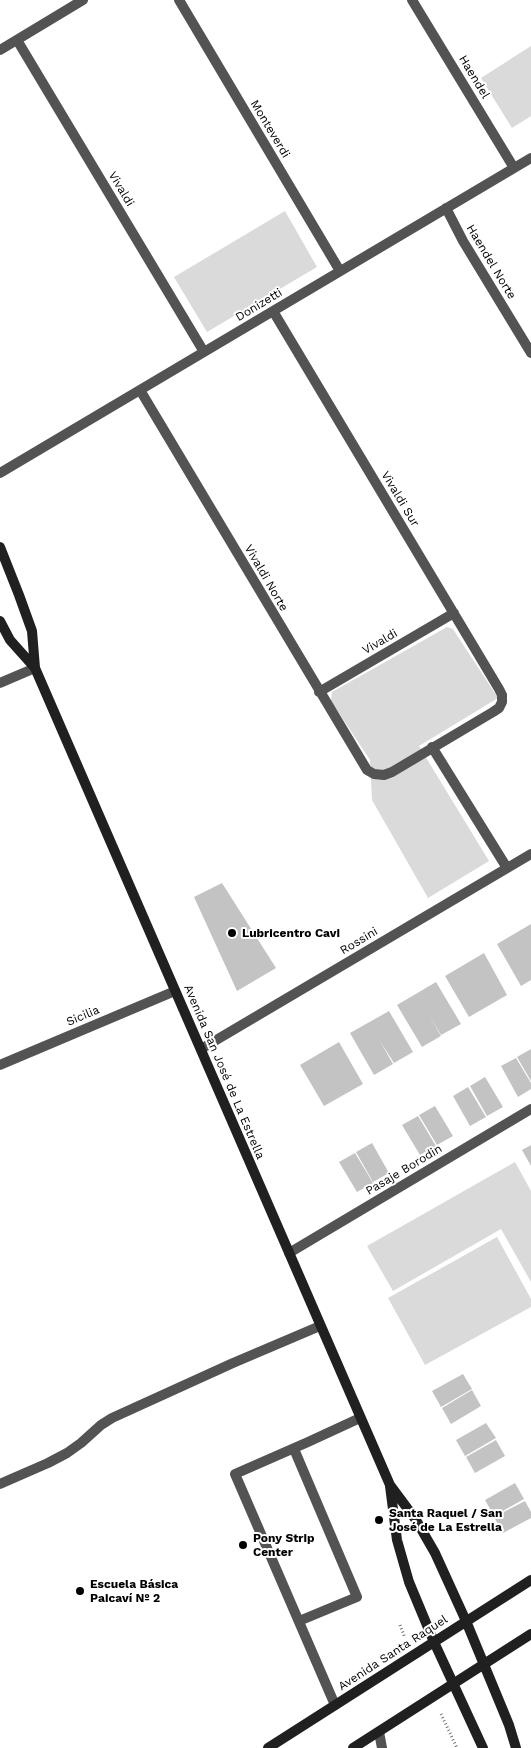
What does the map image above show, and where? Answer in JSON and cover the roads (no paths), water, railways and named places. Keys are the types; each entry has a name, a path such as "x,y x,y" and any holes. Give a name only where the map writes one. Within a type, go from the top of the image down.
{"main road":[{"name":"Avenida San José de La Estrella","path":"0,547 32,631 35,668"},
{"name":"Avenida San José de La Estrella","path":"0,621 10,640 35,668 360,1418 390,1485 416,1520 435,1553 484,1664 509,1725 516,1748"},
{"name":"Avenida San José de La Estrella","path":"390,1485 392,1512 402,1561 434,1642 483,1748"},
{"name":"Avenida Santa Raquel","path":"268,1748 531,1580"},
{"path":"353,1748 531,1634"}],"street":[{"path":"0,50 83,0"},
{"name":"Monteverdi","path":"179,0 340,272"},
{"name":"Haendel","path":"412,0 514,168"},
{"name":"Vivaldi","path":"17,40 204,352"},
{"name":"Donizetti","path":"0,474 531,158"},
{"name":"Haendel Norte","path":"446,208 463,241 531,353"},
{"name":"Vivaldi Sur","path":"273,311 502,695 502,702 493,712 432,747"},
{"name":"Vivaldi Norte","path":"140,390 362,764 374,774 384,775 432,747"},
{"name":"Vivaldi","path":"319,692 454,613"},
{"path":"0,683 35,668"},
{"path":"432,747 507,868"},
{"name":"Rossini","path":"201,1049 531,854"},
{"name":"Sicilia","path":"0,1065 175,990"},
{"name":"Pasaje Borodin","path":"289,1253 531,1109"},
{"path":"0,1484 67,1453 112,1418 320,1326"},
{"path":"335,1705 234,1474 360,1418"},
{"path":"294,1448 357,1597 299,1621"},
{"path":"379,1732 382,1748"}],"place":[{"name":"Lubricentro Cavi","path":"232,933"},
{"name":"Santa Raquel / San José de La Estrella","path":"379,1520"},
{"name":"Pony Strip Center","path":"243,1545"},
{"name":"Escuela Básica Paicaví Nº 2","path":"80,1591"}]}
